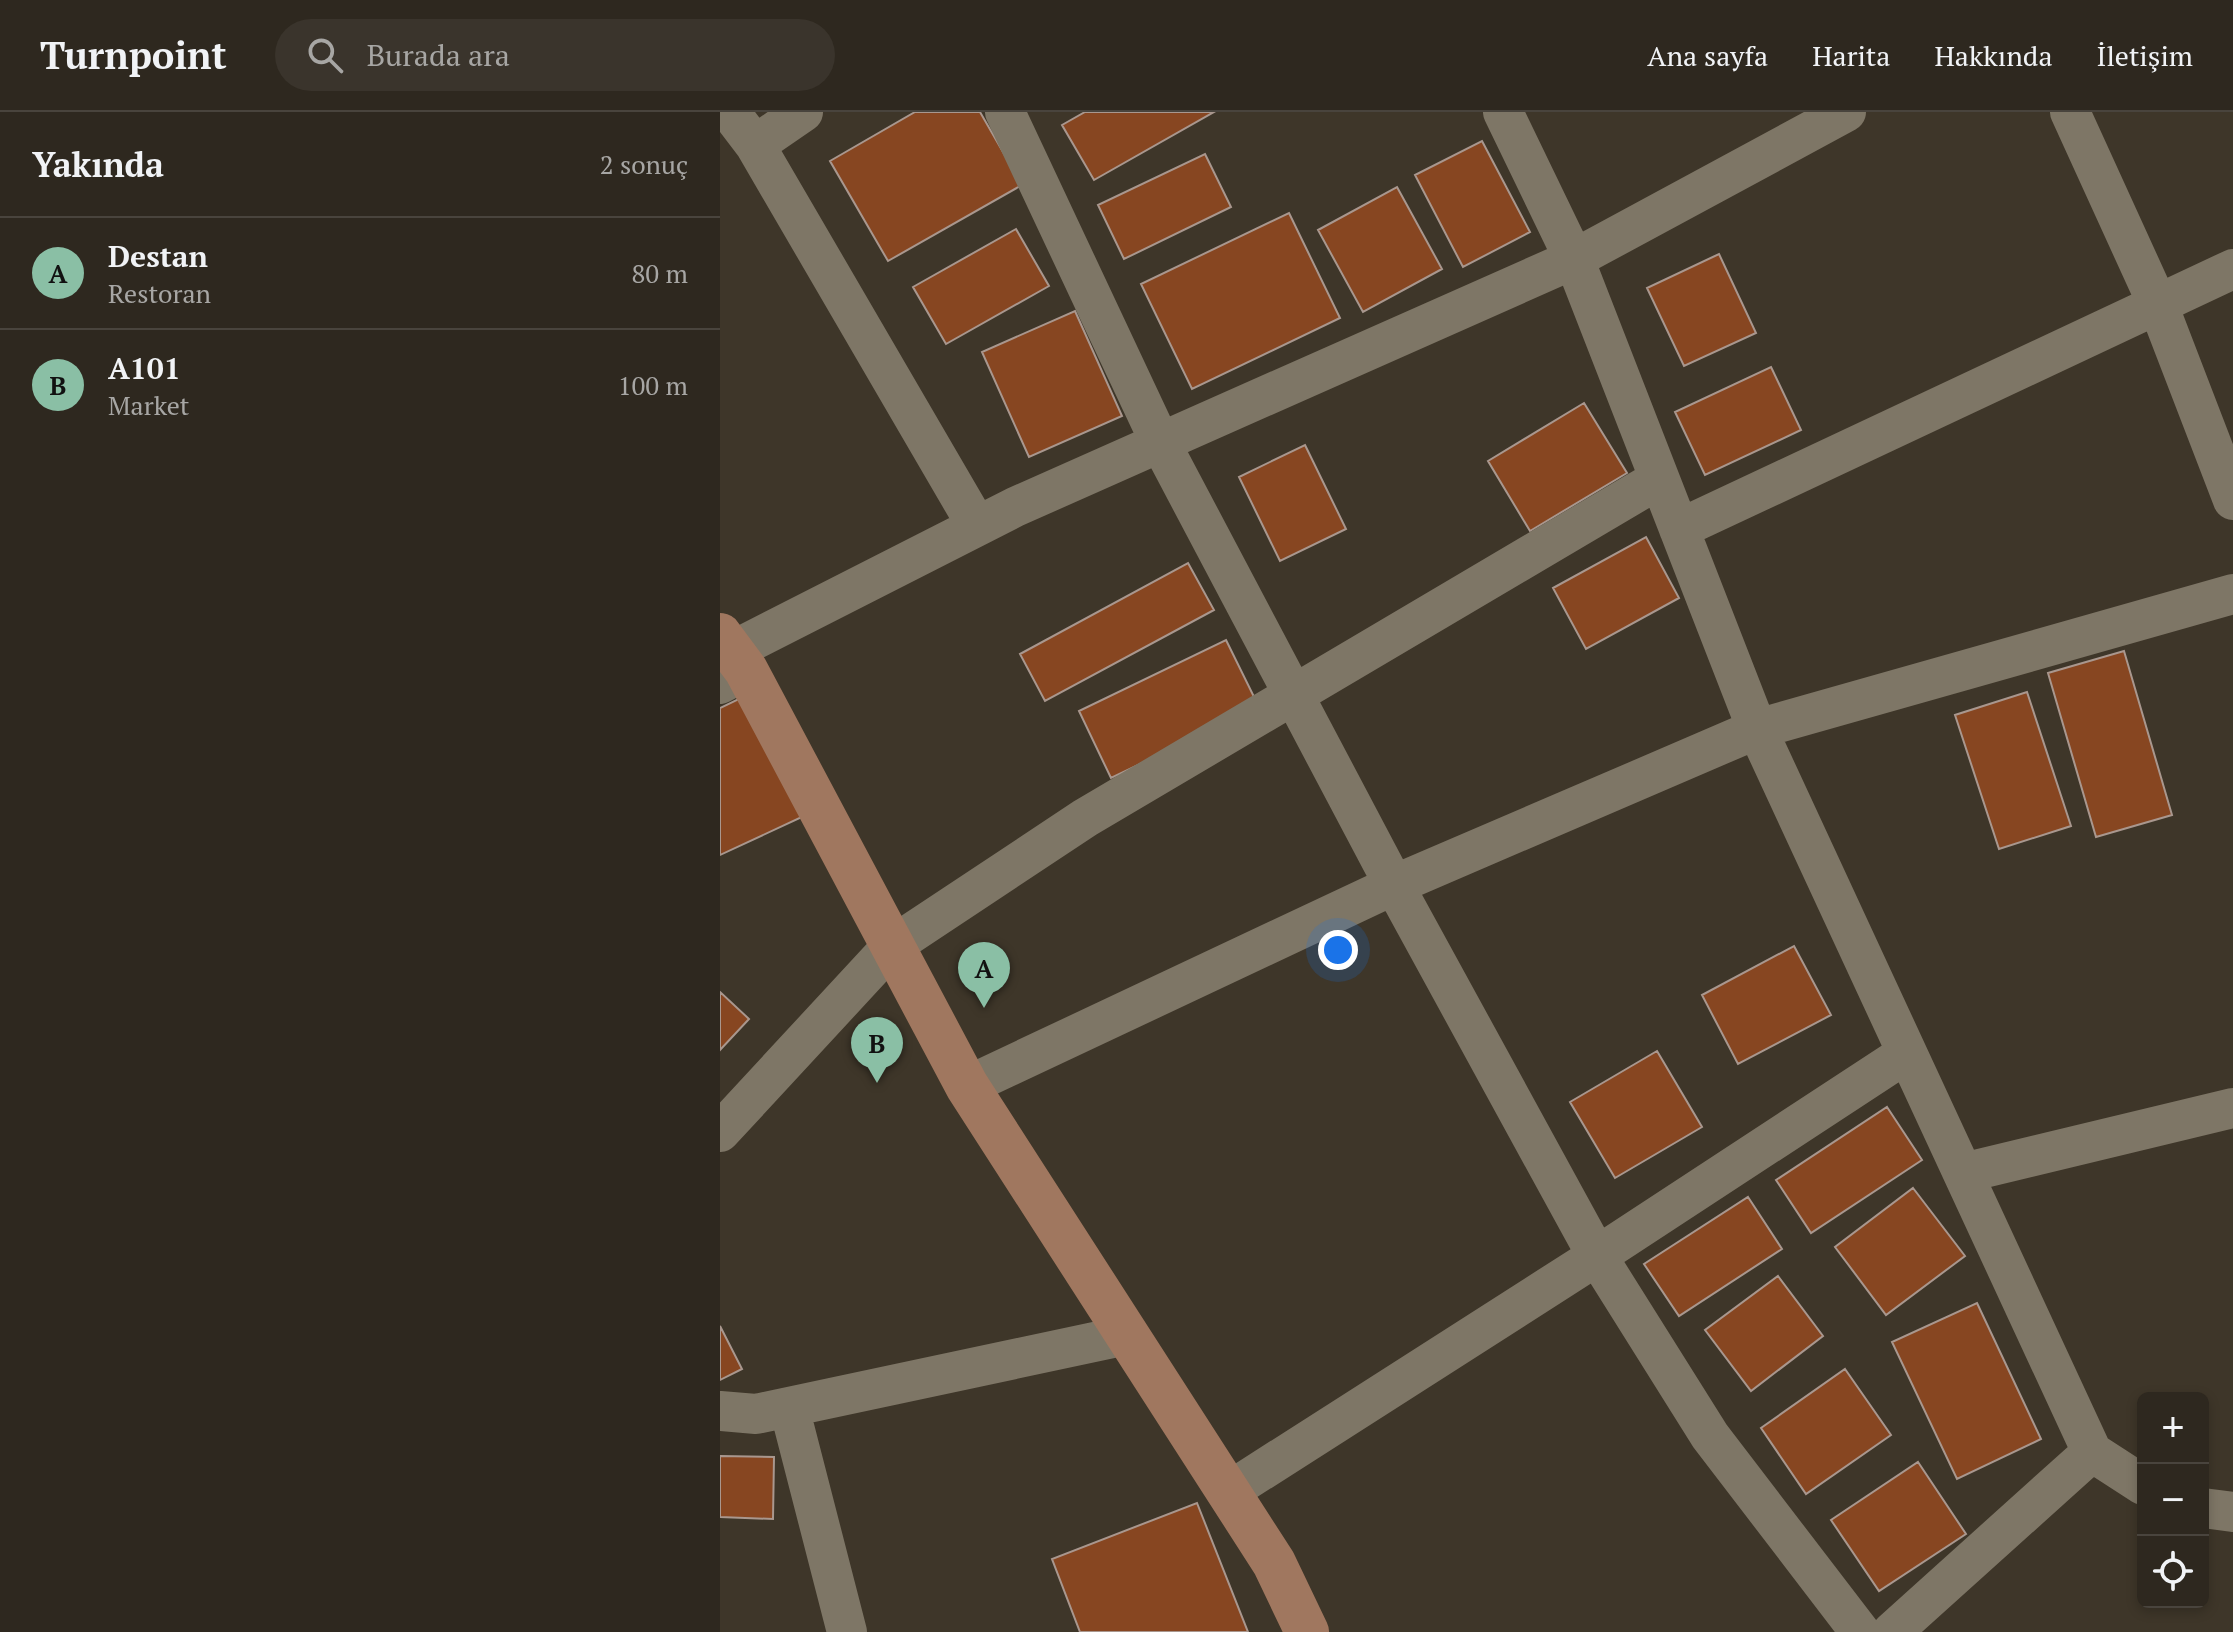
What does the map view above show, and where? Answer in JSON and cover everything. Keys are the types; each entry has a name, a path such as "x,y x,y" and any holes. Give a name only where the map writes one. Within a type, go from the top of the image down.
{"main road":[{"path":"729,660 892,946 967,1086 1274,1563 1307,1632"}],"street":[{"path":"730,112 755,145 977,526"},
{"path":"755,145 803,112"},
{"path":"1005,112 1160,442 1394,885 1597,1256 1710,1436 1860,1632"},
{"path":"1503,112 1574,259 1757,729 1907,1053 2092,1452 2137,1481"},
{"path":"729,660 977,526 1574,259 1846,112"},
{"path":"2070,112 2158,305 2233,500"},
{"path":"1679,529 2233,269"},
{"path":"720,1132 892,946 1085,818 1659,479"},
{"path":"967,1086 1394,885 1757,729 2233,594"},
{"path":"1228,1492 1907,1053"},
{"path":"1963,1173 2233,1108"},
{"path":"720,1411 756,1414 1127,1335"},
{"path":"789,1407 847,1632"},
{"path":"1892,1632 2092,1452"},
{"path":"2209,1509 2233,1512"}],"building":[{"path":"915,112 980,112 1022,185 888,261 830,161"},
{"path":"1085,112 1214,112 1094,180 1062,125"},
{"path":"1482,141 1530,232 1463,267 1415,175"},
{"path":"1205,154 1231,207 1124,259 1098,205"},
{"path":"1397,187 1442,269 1363,312 1318,230"},
{"path":"1289,213 1340,318 1192,389 1141,284"},
{"path":"1016,229 1049,286 946,344 913,287"},
{"path":"1719,254 1756,333 1684,366 1647,288"},
{"path":"1075,311 1122,416 1029,457 982,352"},
{"path":"1771,367 1801,430 1705,475 1675,412"},
{"path":"1584,403 1627,473 1530,531 1488,461"},
{"path":"1305,445 1346,529 1280,561 1239,477"},
{"path":"1646,537 1679,598 1586,649 1553,588"},
{"path":"1188,563 1214,610 1045,701 1020,654"},
{"path":"1226,640 1259,707 1111,778 1079,711"},
{"path":"2124,651 2172,815 2096,837 2048,673"},
{"path":"2027,692 2071,826 1999,849 1955,715"},
{"path":"747,695 804,816 720,855 720,708"},
{"path":"1794,946 1831,1015 1738,1064 1702,995"},
{"path":"720,992 749,1019 720,1050"},
{"path":"1657,1051 1702,1127 1615,1178 1570,1102"},
{"path":"1887,1107 1922,1160 1811,1233 1776,1180"},
{"path":"1913,1188 1965,1256 1886,1315 1835,1247"},
{"path":"1748,1197 1782,1249 1679,1316 1644,1264"},
{"path":"1778,1276 1823,1336 1751,1391 1705,1330"},
{"path":"1977,1303 2041,1439 1957,1479 1892,1342"},
{"path":"720,1326 742,1369 720,1380"},
{"path":"1845,1369 1891,1435 1806,1494 1761,1428"},
{"path":"720,1456 774,1457 773,1519 720,1517"},
{"path":"1918,1462 1966,1534 1879,1591 1831,1520"},
{"path":"1197,1503 1248,1632 1080,1632 1052,1559"}],"place":[{"name":"Destan","path":"984,1008"},
{"name":"A101","path":"877,1083"}]}
